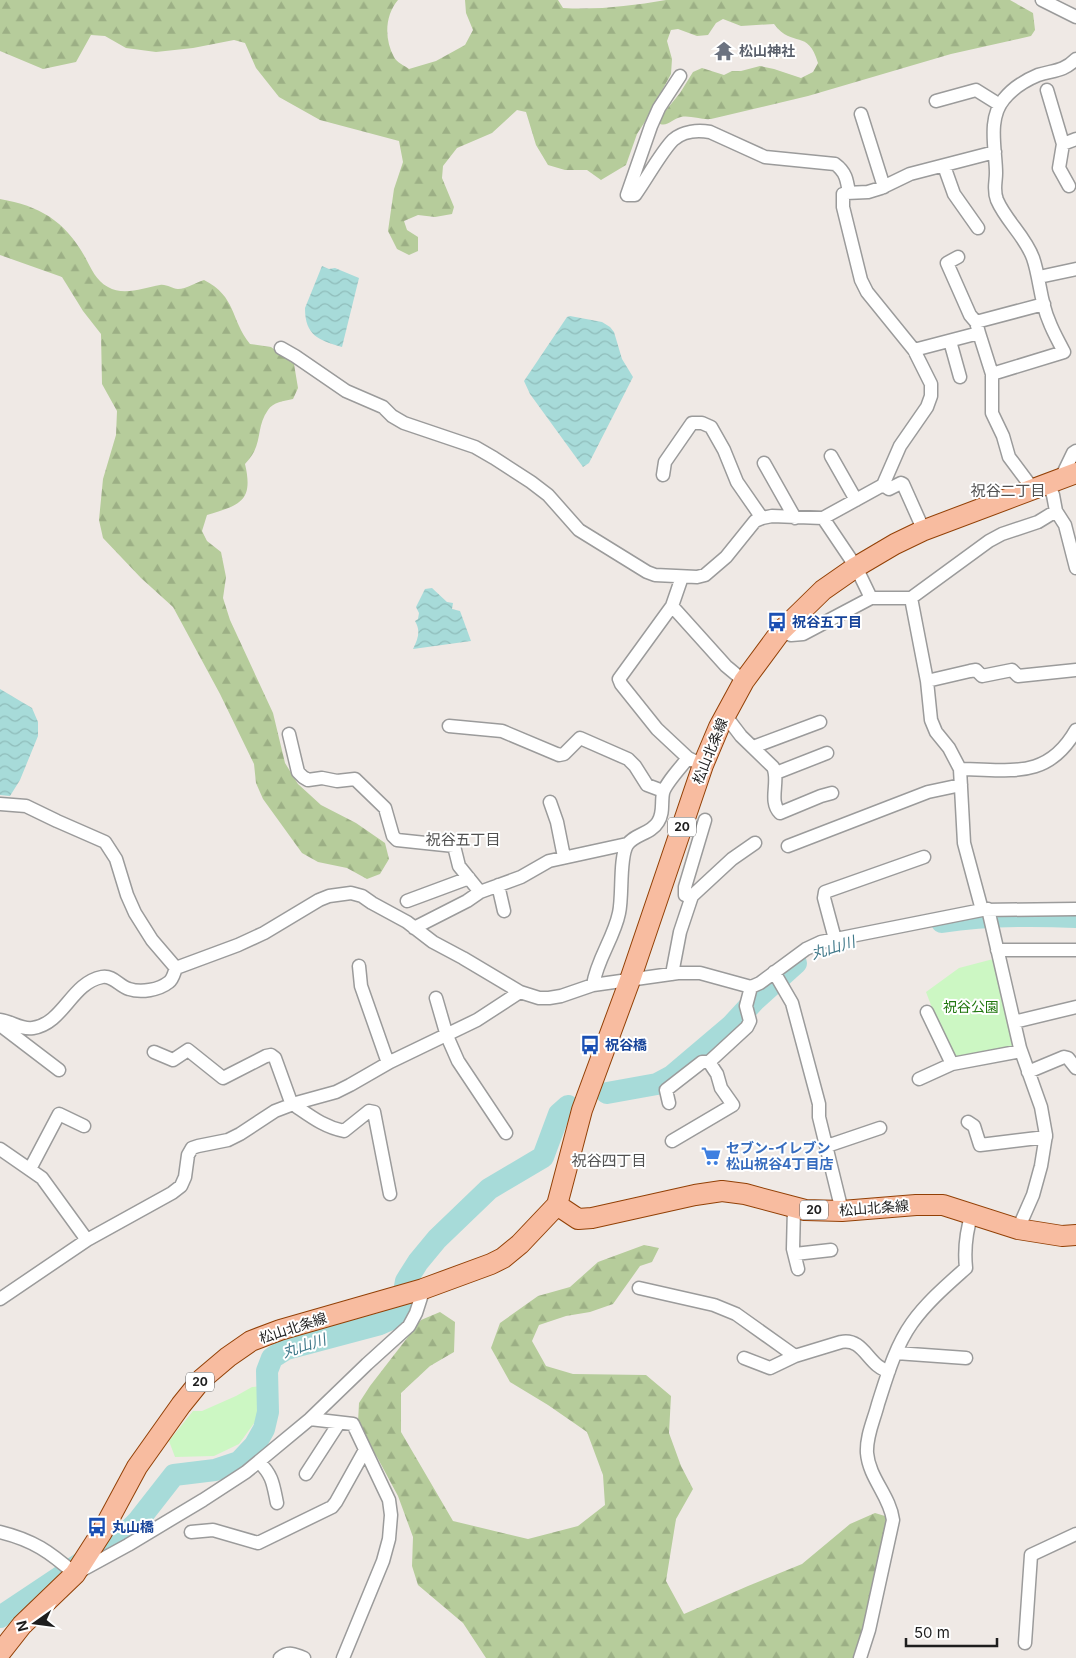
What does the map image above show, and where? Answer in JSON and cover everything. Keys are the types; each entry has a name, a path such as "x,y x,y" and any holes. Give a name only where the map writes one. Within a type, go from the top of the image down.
{"main road":[{"name":"松山北条線","path":"0,1653 22,1625 76,1573 102,1532 137,1467 202,1379 228,1357 251,1341 280,1330 423,1288 477,1270 503,1258 520,1244 557,1205 582,1110 630,980 695,762 744,681 781,631 823,590 856,567 894,544 924,531 1054,482"},
{"name":"松山北条線","path":"557,1205 578,1220 722,1191 745,1194 805,1210 842,1211 916,1205 943,1205 1018,1229 1062,1236 1076,1235"}],"street":[{"path":"1042,0 1076,17"},
{"path":"992,374 1064,352 1048,320 1039,277 1028,249 997,200 994,185 996,174 994,138 997,110 1004,98 1026,81 1039,75 1062,70 1076,59"},
{"path":"680,76 659,108 627,195 635,195 673,140 683,134 702,131 710,132 766,157 835,164 846,176 849,193"},
{"path":"936,101 976,90 1000,105"},
{"path":"1047,90 1063,144 1059,168 1068,186"},
{"path":"861,114 884,186"},
{"path":"1063,144 1076,139"},
{"path":"281,348 346,391 382,407 404,423 475,447 494,458 540,488 579,530 647,572 682,577 698,577 705,575 726,556 755,521 772,516 822,518 883,485 900,446 927,407 931,396 931,384 914,350 867,292 861,280 842,199 843,194 868,192 910,174 995,152"},
{"path":"944,166 954,194 978,228"},
{"path":"958,257 947,263 977,328 992,374 992,413 1003,436 1008,457 1054,482"},
{"path":"1039,277 1076,269"},
{"path":"914,350 950,341 977,328 1044,304"},
{"path":"950,341 960,378"},
{"path":"663,475 665,462 692,423 702,423 712,427 737,482 762,518"},
{"path":"1076,451 1054,482 1053,495 1056,511 1065,525 1076,568"},
{"path":"831,456 856,500"},
{"path":"764,463 795,518"},
{"path":"883,485 889,489 901,483 903,484 924,531"},
{"path":"781,631 791,635 803,634 871,598 911,598 989,541 1002,534 1038,522 1056,511"},
{"path":"822,518 856,567 871,598"},
{"path":"414,928 467,901 480,892 521,877 549,861 627,844 634,838 651,830 657,824 662,815 663,791 695,762 658,728 621,684 619,679 672,606 682,577"},
{"path":"911,598 927,681 931,720 936,732 949,748 960,769 964,843 997,950 1021,1051 1041,1107 1046,1137 1041,1166 1033,1195 1018,1229"},
{"path":"672,606 726,666 744,681"},
{"path":"927,681 976,670 982,676 1012,670 1018,676 1076,670"},
{"path":"725,715 741,736 773,766 776,773 774,802 780,813 832,793"},
{"path":"753,746 820,722"},
{"path":"449,726 502,732 559,755 564,754 580,738 628,759 635,766 647,785 663,791"},
{"path":"960,769 1006,771 1038,766 1060,752 1076,730"},
{"path":"289,734 298,772 303,778 308,780 322,778 338,781 355,779 385,808 393,836 397,840 454,846 459,866 480,892"},
{"path":"776,773 827,753"},
{"path":"788,846 928,792 962,785"},
{"path":"550,802 557,822 564,857"},
{"path":"0,804 26,806 105,842 116,859 127,896 135,913 152,940 176,968"},
{"path":"691,898 685,895 685,887 705,820"},
{"path":"672,974 680,932 691,898 702,885 732,859 755,843"},
{"path":"593,985 595,970 619,915 623,855 627,844"},
{"path":"835,939 824,898 825,892 924,857"},
{"path":"407,901 469,878"},
{"path":"498,885 504,911"},
{"path":"0,1020 22,1028 32,1029 37,1027 52,1020 73,994 103,976 112,978 128,989 149,990 169,982 176,968 238,945 264,933 319,900 341,894 351,893 362,896 433,942 520,992 539,998 549,998 593,985 672,974 700,973 751,987 760,983 806,949 821,942 986,910 1076,909"},
{"path":"997,950 1076,950"},
{"path":"359,966 361,986 388,1064"},
{"path":"774,973 792,1003 817,1096 819,1117 842,1211"},
{"path":"669,1103 666,1090 702,1062 709,1062 747,1027 750,1021 746,1006 751,987"},
{"path":"1,1295 87,1240 172,1193 181,1186 185,1177 188,1155 192,1148 228,1140 275,1111 336,1092 477,1020 520,992"},
{"path":"436,998 447,1036 466,1074 506,1133"},
{"path":"1014,1022 1076,1007"},
{"path":"927,1012 952,1064"},
{"path":"0,1025 59,1070"},
{"path":"154,1052 173,1060 188,1050 223,1078 271,1055 275,1058 294,1104 318,1123 344,1131 369,1111 374,1112 390,1194"},
{"path":"919,1079 952,1064 1021,1051"},
{"path":"1028,1072 1064,1057 1068,1058 1076,1068"},
{"path":"672,1141 732,1105 721,1088 717,1074 709,1062"},
{"path":"30,1169 59,1114 84,1126"},
{"path":"968,1122 974,1126 980,1145 1046,1137"},
{"path":"827,1146 880,1128"},
{"path":"0,1149 42,1178 87,1240"},
{"path":"794,1208 793,1241 798,1269"},
{"path":"860,1658 869,1630 893,1520 890,1504 880,1490 872,1471 867,1453 868,1437 888,1371 911,1324 943,1288 966,1268 965,1242 972,1213"},
{"path":"795,1254 831,1250"},
{"path":"2,1536 35,1544 76,1573 128,1545 203,1500 259,1462 310,1419 366,1364 409,1326 416,1313 423,1288"},
{"path":"639,1288 714,1305 736,1314 795,1356"},
{"path":"744,1358 770,1368 795,1356 847,1340 864,1350 882,1370 888,1371"},
{"path":"896,1353 966,1358"},
{"path":"310,1419 353,1424 389,1500 391,1515 389,1539 383,1561 343,1658"},
{"path":"306,1474 340,1423"},
{"path":"191,1532 213,1530 252,1543 258,1543 282,1532 332,1507 365,1450"},
{"path":"259,1462 272,1478 277,1503"},
{"path":"1025,1643 1031,1555 1076,1534"},
{"path":"280,1658 284,1654 292,1653 304,1658"}],"green space":[{"path":"0,0 398,0 390,13 387,35 395,59 409,69 436,61 465,45 473,30 466,13 465,0 558,0 563,8 589,8 614,7 666,0 1010,0 1033,13 1035,30 1031,36 951,54 808,96 711,119 684,117 667,124 661,124 658,123 658,120 680,93 693,72 702,68 724,75 732,71 741,71 760,66 801,78 813,72 818,63 810,46 805,42 787,36 774,24 741,26 723,19 716,23 708,35 697,36 678,29 671,30 667,41 672,59 671,74 637,134 626,165 601,180 587,170 565,170 548,165 536,145 526,112 517,110 492,133 457,148 443,166 442,178 454,207 452,214 435,217 418,215 404,221 407,230 418,237 418,251 409,255 397,249 388,231 394,189 403,162 399,141 320,120 279,97 256,68 245,43 234,40 193,48 156,52 126,48 105,36 91,35 76,62 43,69 0,51"},
{"path":"0,199 27,206 50,217 77,244 97,278 114,290 134,291 163,285 181,289 204,280 215,287 228,301 250,344 271,347 294,364 298,388 293,399 273,405 264,417 255,450 245,464 247,487 245,494 241,500 228,508 207,515 202,531 207,541 221,552 226,577 223,598 230,620 273,713 285,763 298,784 321,805 356,823 385,843 389,859 380,874 367,879 347,868 318,862 302,853 263,799 256,783 254,764 220,694 173,607 141,578 103,538 99,520 103,479 116,435 117,411 102,384 101,334 83,311 62,277 0,255"},
{"name":"祝谷公園","path":"997,958 1018,1047 952,1061 926,992 959,968"},
{"path":"644,1245 659,1248 652,1262 640,1266 613,1304 539,1325 532,1341 546,1366 573,1374 646,1375 671,1396 669,1433 681,1466 693,1489 676,1519 666,1581 684,1614 802,1564 850,1524 875,1513 885,1516 891,1542 865,1658 486,1658 463,1623 418,1585 412,1566 413,1537 398,1496 365,1439 358,1422 359,1403 370,1386 421,1320 440,1312 455,1322 454,1352 430,1366 401,1393 401,1432 453,1521 528,1539 578,1526 605,1505 603,1475 587,1432 510,1382 491,1348 500,1323 538,1296 570,1287 598,1262"},
{"path":"267,1386 257,1419 239,1444 214,1456 175,1457 169,1441 193,1411 202,1411 252,1387"}],"water":[{"path":"322,266 329,269 335,268 359,278 342,347 320,339 315,335 308,325 306,317 305,308"},
{"path":"567,317 602,322 610,327 614,332 622,359 633,377 589,463 583,467 530,394 524,381"},
{"path":"432,588 447,602 453,603 452,609 460,611 471,641 413,649 418,635 415,621 418,619 419,613 416,607 425,589"},
{"path":"0,689 32,708 38,722 38,736 20,780 10,796 0,795"}],"waterway":[{"name":"丸山川","path":"942,922 1009,916 1076,917"},
{"name":"丸山川","path":"607,1093 657,1084 672,1076 731,1026 755,1000 796,963"},
{"name":"丸山川","path":"0,1617 126,1533 138,1521 174,1475 215,1470 239,1462 255,1445 264,1429 268,1412 267,1371 272,1358 286,1349 380,1324 400,1315 406,1281 418,1262 437,1239 489,1189 543,1157 559,1114 568,1106"}],"place":[{"name":"松山神社","path":"724,51"},
{"name":"祝谷五丁目","path":"777,622"},
{"name":"祝谷橋","path":"590,1045"},
{"name":"セブン-イレブン 松山祝谷4丁目店","path":"711,1156"},
{"name":"丸山橋","path":"97,1527"}],"district":[{"name":"祝谷二丁目","path":"1008,491"},
{"name":"祝谷五丁目","path":"463,840"},
{"name":"祝谷四丁目","path":"609,1161"}]}
